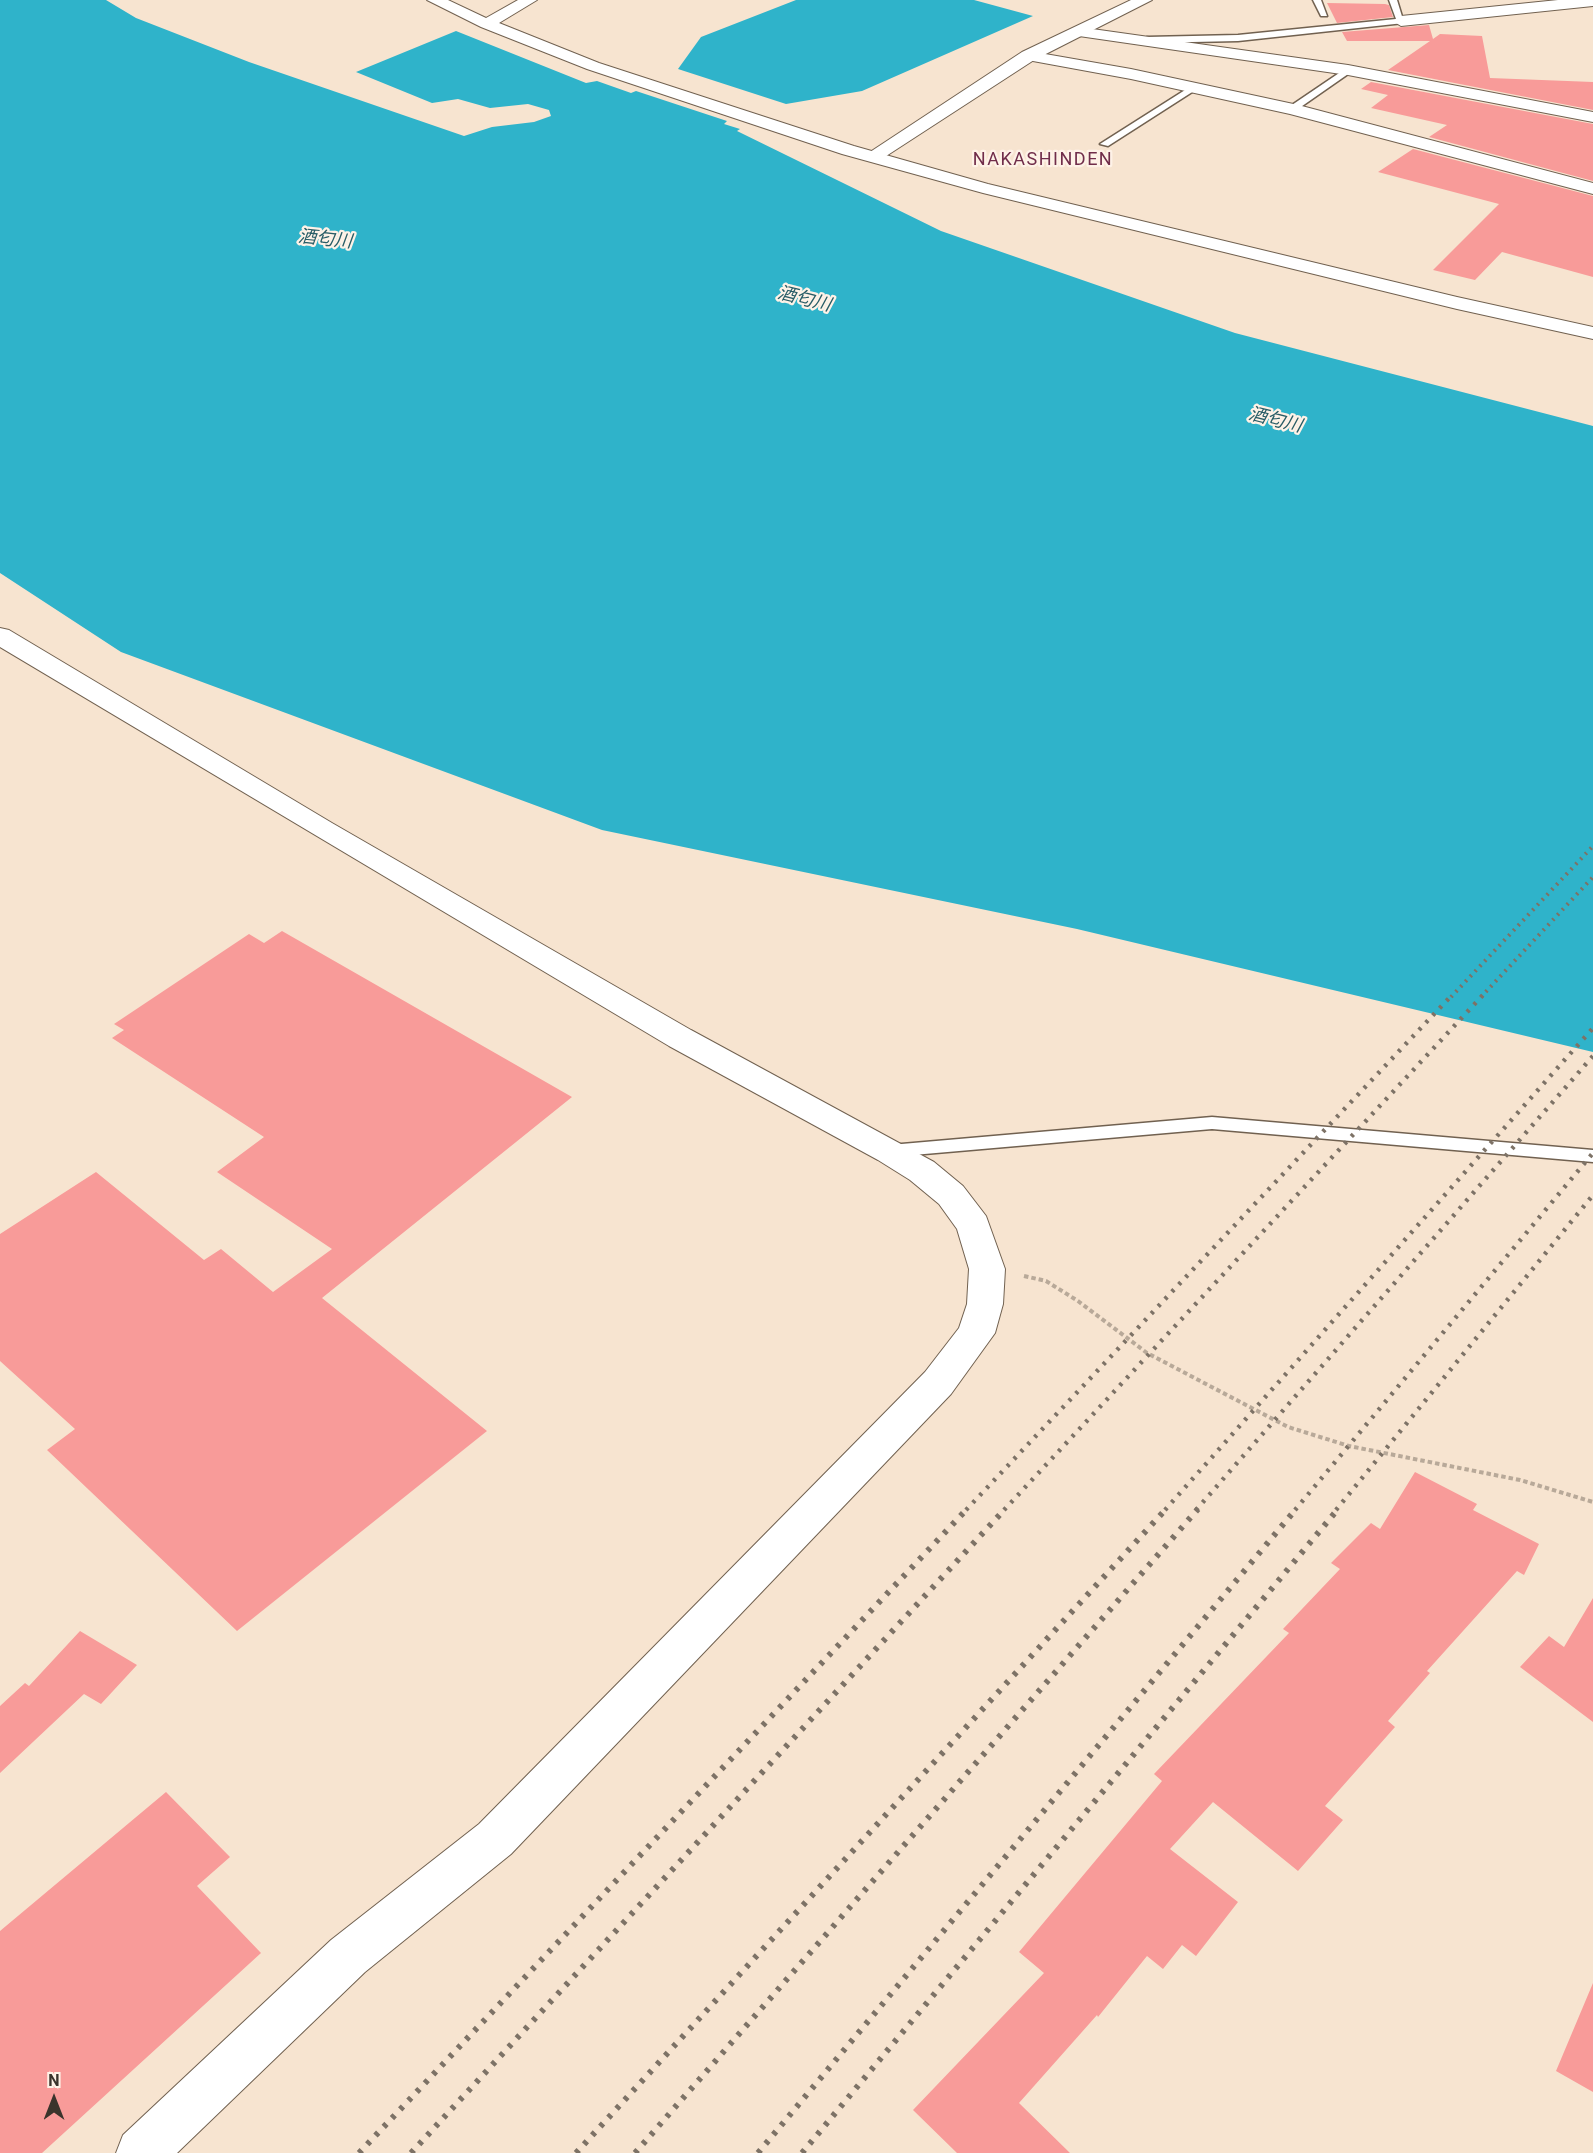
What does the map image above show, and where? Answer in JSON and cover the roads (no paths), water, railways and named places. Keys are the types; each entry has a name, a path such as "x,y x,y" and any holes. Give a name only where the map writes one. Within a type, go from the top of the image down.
{"street":[{"path":"435,0 487,24 593,66 848,150 1038,201 1457,303 1593,333"},
{"path":"487,24 529,0"},
{"path":"873,156 1028,56 1144,0"},
{"path":"1401,21 1593,1"},
{"path":"1078,32 1348,70 1593,117"},
{"path":"1028,56 1196,87 1292,109 1593,189"},
{"path":"0,636 312,823 680,1038 890,1151 922,1171 951,1196 974,1225 987,1269 985,1304 976,1333 938,1383 495,1839 348,1956 141,2153"}],"lane":[{"path":"1317,0 1324,14"},
{"path":"1147,40 1238,38 1401,21 1393,0"},
{"path":"1292,109 1348,70"},
{"path":"1105,144 1196,87"},
{"path":"890,1151 1212,1123 1593,1156"}],"water":[{"name":"酒匂川","path":"0,0 106,0 136,18 249,62 464,136 492,127 534,122 551,116 549,110 528,104 490,108 458,99 432,103 356,72 456,31 586,83 597,81 631,93 636,91 727,121 724,124 740,129 737,131 941,231 1235,333 1593,426 1593,1052 1077,929 602,830 121,652 0,573"},
{"path":"796,0 974,0 1033,16 862,91 786,104 678,69 701,37"}],"railway":[{"path":"1451,997 1593,846"},
{"path":"1481,997 1593,877"},
{"path":"966,1510 1452,995"},
{"path":"1004,1510 1483,995"},
{"path":"1165,1510 1593,1028"},
{"path":"1196,1510 1593,1056"},
{"path":"1295,1510 1593,1153"},
{"path":"1336,1510 1593,1195"},
{"path":"359,2153 967,1509"},
{"path":"411,2153 1005,1509"},
{"path":"576,2153 1166,1509"},
{"path":"635,2153 1198,1509"},
{"path":"758,2153 1296,1509"},
{"path":"802,2153 1338,1509"}],"district":[{"name":"NAKASHINDEN","path":"1043,160"}]}
